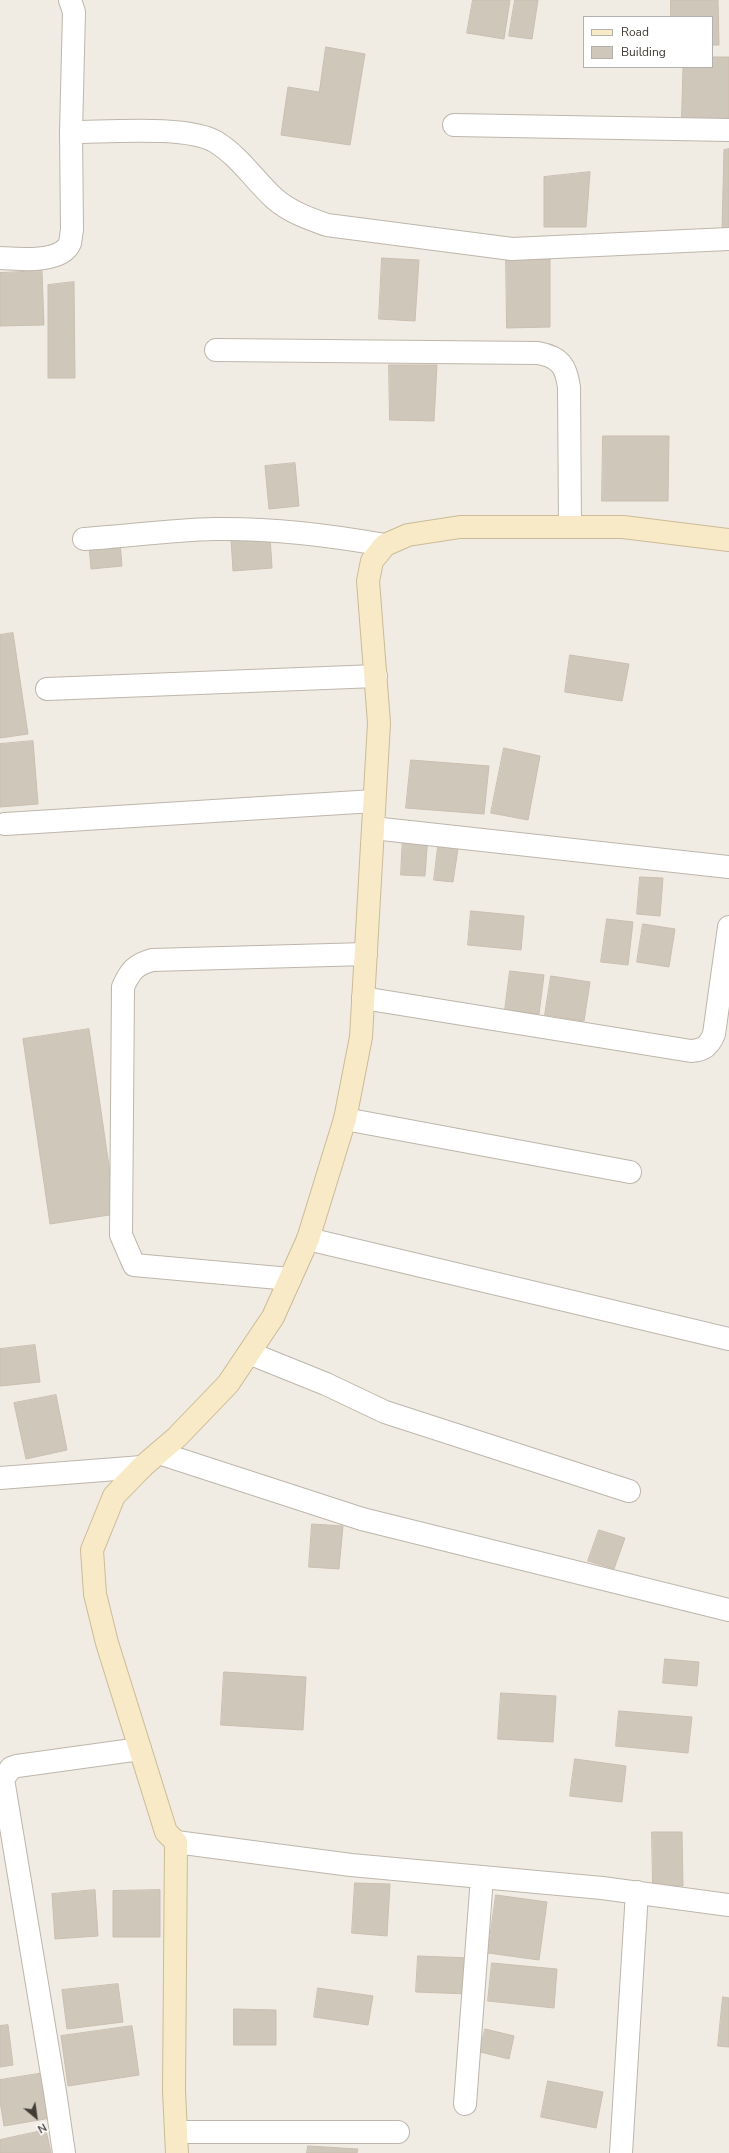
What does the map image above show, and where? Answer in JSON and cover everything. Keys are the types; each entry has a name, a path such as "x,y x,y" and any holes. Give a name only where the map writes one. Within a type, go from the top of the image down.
{"street":[{"path":"0,258 48,257 61,253 70,244 72,230 71,132 74,12 70,0"},
{"path":"454,125 729,130"},
{"path":"71,132 192,133 215,142 233,154 276,200 302,216 327,225 512,249 729,239"},
{"path":"216,350 538,353 552,356 563,366 569,387 570,527"},
{"path":"729,540 623,527 460,527 408,535 385,545 372,561 368,581 379,723 361,1037 345,1119 308,1239 273,1317 228,1384 114,1496 92,1550 95,1594 107,1643 166,1832 176,1842 350,1865 637,1892 729,1905"},
{"path":"84,539 214,529 316,533 385,545"},
{"path":"47,689 376,676"},
{"path":"5,824 374,801"},
{"path":"373,828 729,867"},
{"path":"363,998 691,1051 700,1051 710,1044 714,1034 729,927"},
{"path":"290,1279 134,1266 121,1235 123,987 128,975 139,964 152,960 366,954"},
{"path":"345,1119 630,1172"},
{"path":"308,1239 729,1339"},
{"path":"249,1352 326,1384 385,1412 629,1490"},
{"path":"159,1453 362,1519 729,1610"},
{"path":"0,1478 142,1467"},
{"path":"64,2153 55,2092 1,1781 11,1768 17,1766 140,1749"},
{"path":"176,1842 174,1988 176,2132 178,2153"},
{"path":"465,2104 482,1877"},
{"path":"621,2153 637,1892"},
{"path":"176,2132 398,2132"}],"building":[{"path":"473,0 510,0 504,39 467,33"},
{"path":"515,0 538,0 532,39 509,36"},
{"path":"671,0 718,0 719,45 713,45 713,16 671,16"},
{"path":"326,47 365,54 350,145 281,135 288,87 319,92"},
{"path":"713,57 729,57 729,136 681,138 683,68 713,68"},
{"path":"729,149 729,230 722,230 724,150"},
{"path":"590,172 586,227 544,227 544,177"},
{"path":"506,255 550,255 550,327 507,328"},
{"path":"382,258 419,260 415,321 379,319"},
{"path":"42,271 44,325 0,326 0,273"},
{"path":"74,282 75,378 48,378 48,285"},
{"path":"389,365 437,365 434,421 390,420"},
{"path":"603,436 669,436 668,501 602,501"},
{"path":"295,463 299,506 269,509 265,466"},
{"path":"270,536 272,568 233,571 231,538"},
{"path":"120,542 122,566 91,569 89,545"},
{"path":"13,633 28,734 0,738 0,635"},
{"path":"570,655 629,664 622,701 565,692"},
{"path":"33,741 38,804 0,807 0,744"},
{"path":"504,748 540,756 528,820 491,813"},
{"path":"411,760 489,766 484,814 406,808"},
{"path":"403,834 428,835 425,876 401,875"},
{"path":"439,839 459,842 453,882 434,880"},
{"path":"640,877 663,878 660,916 637,914"},
{"path":"471,911 524,916 521,950 468,945"},
{"path":"607,919 633,922 628,965 601,962"},
{"path":"643,924 675,929 669,967 637,962"},
{"path":"510,971 544,975 539,1014 505,1010"},
{"path":"551,976 590,982 584,1021 545,1015"},
{"path":"89,1029 116,1214 50,1224 23,1039"},
{"path":"35,1345 40,1382 0,1386 0,1349"},
{"path":"56,1395 67,1450 26,1459 14,1403"},
{"path":"312,1524 343,1526 339,1569 309,1567"},
{"path":"599,1530 625,1538 614,1569 588,1561"},
{"path":"665,1659 699,1662 697,1686 663,1683"},
{"path":"224,1672 306,1677 303,1730 221,1725"},
{"path":"501,1693 556,1696 553,1742 498,1739"},
{"path":"619,1711 692,1717 688,1753 616,1746"},
{"path":"575,1759 626,1766 622,1802 570,1796"},
{"path":"652,1832 682,1832 683,1886 653,1886"},
{"path":"355,1883 390,1884 387,1936 352,1933"},
{"path":"95,1890 98,1936 55,1939 52,1894"},
{"path":"160,1890 160,1937 113,1937 113,1891"},
{"path":"496,1895 547,1902 539,1960 488,1953"},
{"path":"418,1956 471,1958 469,1994 416,1992"},
{"path":"492,1963 557,1969 554,2008 488,2001"},
{"path":"118,1984 123,2022 67,2029 62,1990"},
{"path":"318,1988 373,1996 368,2025 314,2017"},
{"path":"723,1997 729,1998 729,2047 718,2046"},
{"path":"234,2009 276,2010 276,2045 234,2045"},
{"path":"8,2025 13,2065 0,2067 0,2026"},
{"path":"132,2026 139,2075 68,2086 61,2036"},
{"path":"485,2029 514,2036 509,2059 480,2052"},
{"path":"44,2073 51,2118 4,2126 0,2101 0,2080"},
{"path":"548,2081 603,2092 596,2128 541,2117"},
{"path":"46,2130 51,2153 0,2153 0,2140"},
{"path":"308,2146 358,2149 357,2153 307,2153"}]}
